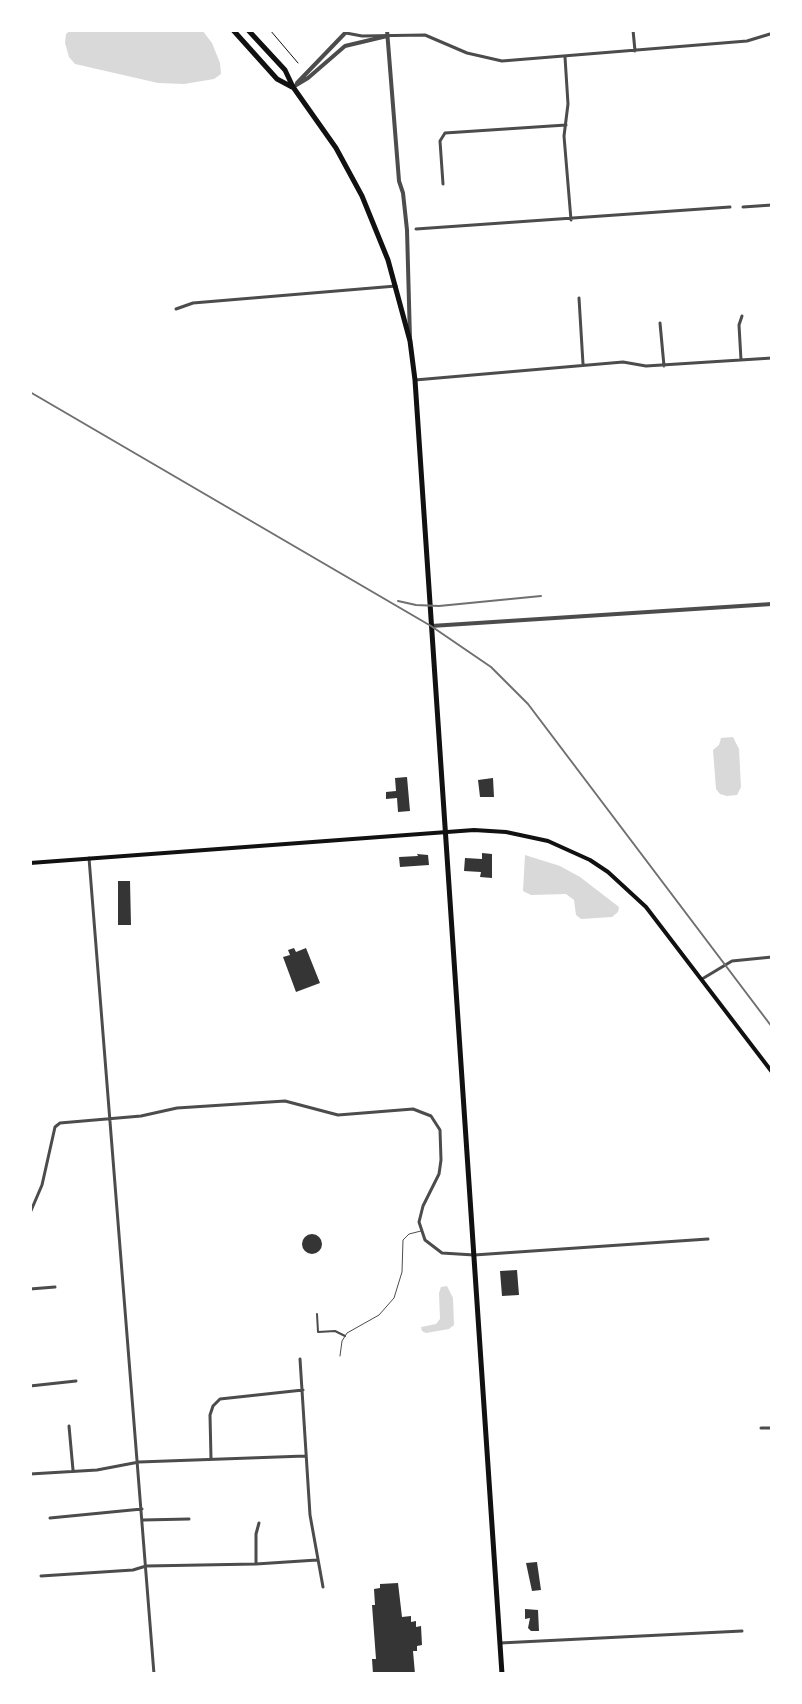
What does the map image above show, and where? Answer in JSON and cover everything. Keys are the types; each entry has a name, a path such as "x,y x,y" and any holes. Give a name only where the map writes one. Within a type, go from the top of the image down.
{"main road":[{"path":"233,30 277,79 293,87"},
{"path":"248,30 285,70 356,184 376,228 396,286 410,341 502,1674"},
{"path":"30,863 443,831 481,830 529,836 590,860 646,907 772,1072"}],"street":[{"path":"633,30 635,51"},
{"path":"293,87 347,31 425,35 484,59 502,61 747,41 770,32 772,40"},
{"path":"293,87 345,46 387,33"},
{"path":"387,33 399,181 407,230 410,341"},
{"path":"565,57 568,104 564,136 571,220"},
{"path":"443,184 440,141 450,132 566,125"},
{"path":"743,207 772,205"},
{"path":"416,229 730,207"},
{"path":"176,309 193,303 396,286"},
{"path":"579,298 583,364"},
{"path":"741,360 739,325 742,316"},
{"path":"660,323 664,366"},
{"path":"415,380 546,370 583,364 623,362 664,366 772,358"},
{"path":"431,626 772,604"},
{"path":"89,858 154,1674"},
{"path":"702,979 735,960 772,957"},
{"path":"30,1213 42,1185 58,1125 141,1116 177,1108 285,1101 334,1115 413,1109 431,1116 440,1130 441,1160 437,1178 420,1212 421,1231 427,1243 437,1251 474,1255 708,1239"},
{"path":"30,1289 55,1287"},
{"path":"317,1314 318,1332 335,1331 345,1336"},
{"path":"300,1359 311,1529 323,1587"},
{"path":"30,1386 76,1381"},
{"path":"211,1459 210,1415 216,1402 229,1396 303,1390"},
{"path":"69,1426 73,1471"},
{"path":"761,1428 772,1428"},
{"path":"30,1474 139,1462 305,1456"},
{"path":"50,1518 142,1509"},
{"path":"143,1520 189,1519"},
{"path":"256,1564 259,1523"},
{"path":"41,1576 133,1570 146,1566 317,1560"},
{"path":"500,1643 742,1631"}],"lane":[{"path":"340,1356 345,1336 379,1315 394,1298 401,1277 403,1240 409,1234 421,1231"}],"path":[{"path":"270,30 298,63"}],"shaded area":[{"path":"71,30 202,30 212,43 221,74 214,79 184,84 158,83 75,64 69,57 65,43 66,34"},
{"path":"733,737 739,749 741,787 737,795 727,796 716,789 713,750 721,738"},
{"path":"525,855 560,866 580,877 619,907 618,912 612,917 581,919 576,915 574,900 566,894 531,895 523,891"},
{"path":"447,1286 453,1298 454,1325 449,1329 422,1331 421,1327 436,1324 440,1319 439,1293 441,1287"}],"building":[{"path":"407,777 410,811 398,812 397,798 386,799 386,792 396,791 395,778"},
{"path":"493,778 494,797 480,797 478,780"},
{"path":"482,853 492,854 492,878 480,877 481,872 464,871 465,858 482,859"},
{"path":"428,855 429,865 400,867 399,857"},
{"path":"118,881 130,881 131,925 118,925"},
{"path":"294,948 296,952 306,948 320,983 296,992 283,957 290,955 288,950"},
{"path":"308,1234 316,1234 322,1244 316,1254 308,1254 302,1248 302,1240"},
{"path":"517,1270 519,1295 502,1296 500,1271"},
{"path":"537,1562 541,1590 532,1591 526,1563"},
{"path":"398,1583 402,1617 411,1616 411,1622 416,1621 416,1627 421,1626 422,1645 413,1651 415,1674 373,1674 372,1659 376,1659 372,1605 375,1605 374,1589 380,1588 380,1584"},
{"path":"525,1609 538,1610 539,1631 528,1628 530,1618 525,1619"}],"railway":[{"path":"30,392 431,626 491,667 528,704 772,1027"},
{"path":"398,601 439,606 541,596"}]}
